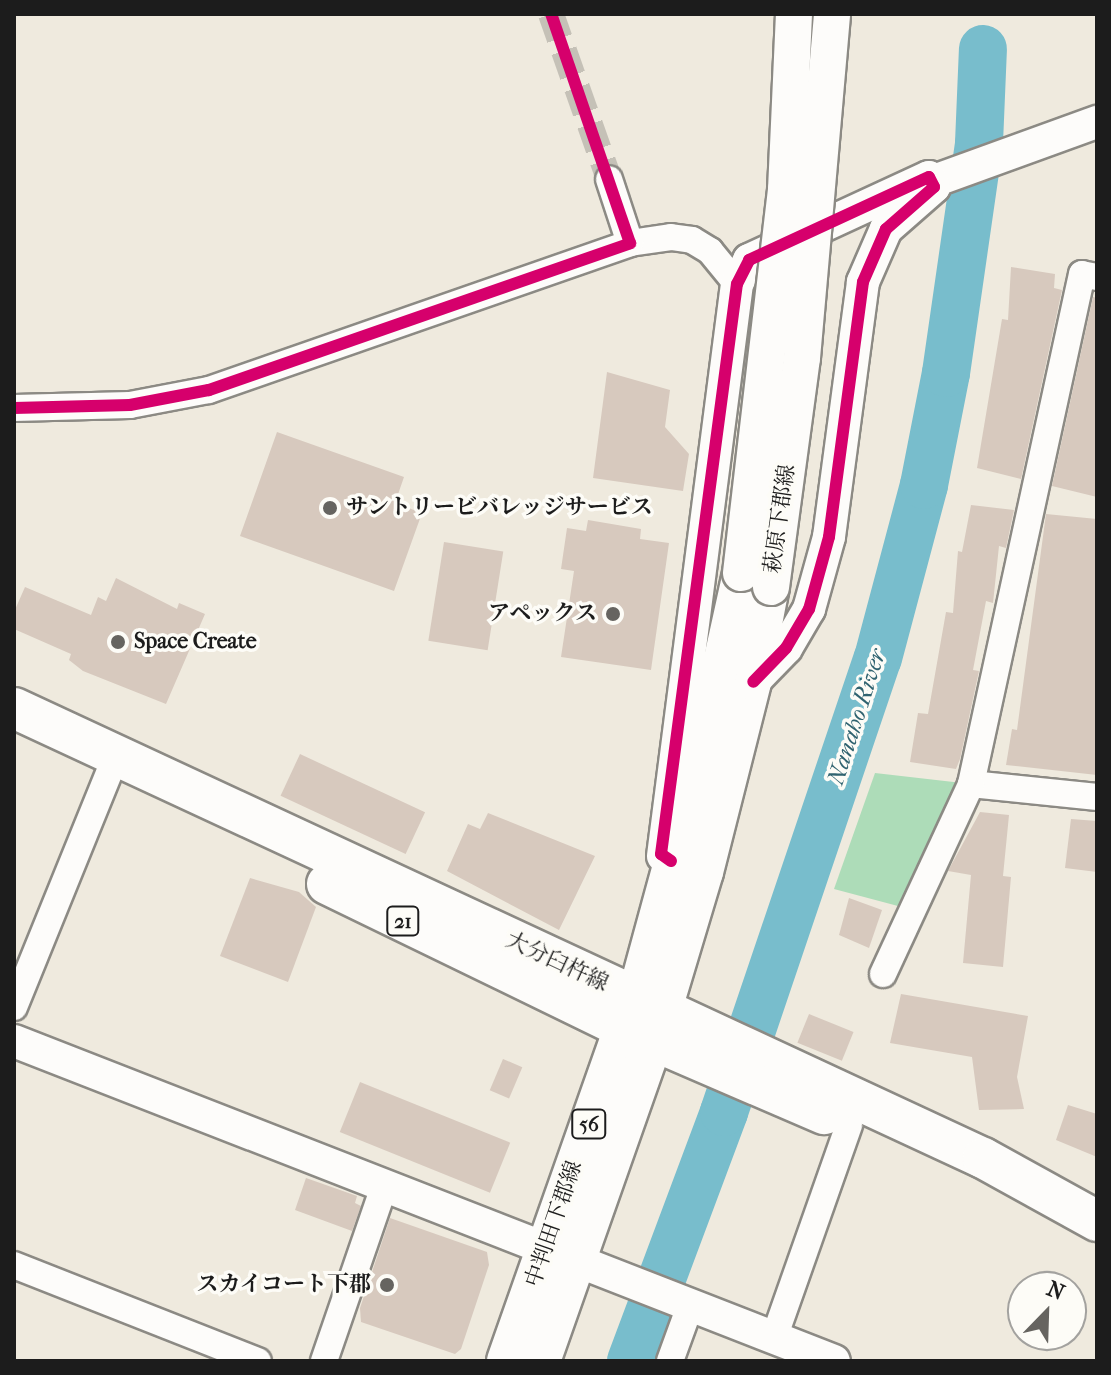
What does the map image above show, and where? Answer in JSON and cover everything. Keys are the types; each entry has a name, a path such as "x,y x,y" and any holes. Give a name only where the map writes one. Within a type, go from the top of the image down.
{"main road":[{"name":"萩原下郡線","path":"644,1019 753,682 756,580 786,190 794,14"},
{"name":"萩原下郡線","path":"644,1019 671,861 756,580 802,358 832,14"},
{"name":"大分臼杵線","path":"14,708 111,767 707,1048 983,1158 1097,1221"},
{"name":"大分臼杵線","path":"14,734 111,767"},
{"name":"中判田下郡線","path":"507,1361 560,1255 644,1019"},
{"name":"大分臼杵線","path":"766,1074 849,1125 1097,1229"},
{"name":"中判田下郡線","path":"540,1361 560,1255"}],"street":[{"path":"931,182 1097,122"},
{"path":"671,861 661,854 737,284 749,260 929,177 934,187 886,229 863,282 829,537 809,609 786,648 753,682"},
{"path":"609,179 630,243"},
{"path":"14,408 130,405 209,390 630,243 671,237 692,240 710,251 737,284"},
{"path":"883,974 971,784 1082,274 1097,277"},
{"path":"14,1007 111,767"},
{"path":"971,784 1097,797"},
{"path":"14,1041 834,1361"},
{"path":"774,1338 849,1125"},
{"path":"324,1361 384,1187"},
{"path":"14,1265 258,1361"},
{"path":"670,1361 686,1305"}],"green space":[{"path":"875,773 971,784 913,910 834,889"}],"building":[{"path":"1011,267 1055,274 1054,288 1062,290 1021,479 977,468 1002,319 1008,320"},
{"path":"1093,297 1097,298 1097,497 1052,486"},
{"path":"607,372 670,390 665,427 689,454 683,491 593,478"},
{"name":"サントリービバレッジサービス","path":"277,432 404,477 395,503 422,513 394,591 240,536"},
{"path":"971,505 1014,510 1006,548 999,546 993,603 986,601 973,670 979,671 956,769 910,762 918,713 928,714 946,612 953,613 958,551 962,552"},
{"path":"1046,514 1097,519 1097,775 1006,765 1012,729 1017,730"},
{"name":"アペックス","path":"588,520 641,529 640,539 669,543 651,670 561,657 574,571 561,569 567,528 586,531"},
{"path":"444,542 503,551 488,650 428,641"},
{"name":"Space Create","path":"116,578 177,609 179,603 205,614 166,704 83,671 69,660 71,654 14,629 14,612 25,587 91,615 98,597 106,601"},
{"path":"300,754 425,812 406,854 281,796"},
{"path":"980,812 1009,815 1003,876 1011,877 1003,967 963,963 971,875 948,871"},
{"path":"488,813 595,856 559,930 447,871 468,824 480,829"},
{"path":"1071,819 1097,821 1097,872 1065,868"},
{"path":"250,878 299,892 316,907 288,982 220,956"},
{"path":"849,898 882,910 869,948 839,935"},
{"path":"901,994 1028,1016 1017,1077 1024,1109 979,1110 972,1057 890,1043"},
{"path":"809,1014 854,1032 842,1061 797,1043"},
{"path":"503,1059 522,1067 509,1099 490,1090"},
{"path":"360,1082 510,1143 490,1193 340,1132"},
{"path":"1068,1105 1097,1114 1097,1157 1056,1140"},
{"path":"306,1178 357,1196 355,1203 361,1206 352,1231 295,1210"},
{"name":"スカイコート下郡","path":"390,1218 487,1252 489,1265 461,1349 455,1354 361,1322 360,1308"}],"waterway":[{"name":"Nanaho River","path":"631,1361 724,1112 878,658 924,485 946,373 979,143 983,49"}],"tunnel":[{"path":"551,14 609,179"}],"cycle path":[{"path":"14,408 130,405 209,390 630,243 551,14"},
{"path":"671,861 661,854 737,284 749,260 929,177 934,187 886,229 863,282 829,537 809,609 786,648 753,682"}],"place":[{"name":"サントリービバレッジサービス","path":"330,508"},
{"name":"アペックス","path":"613,614"},
{"name":"Space Create","path":"118,642"},
{"name":"スカイコート下郡","path":"387,1285"}]}
